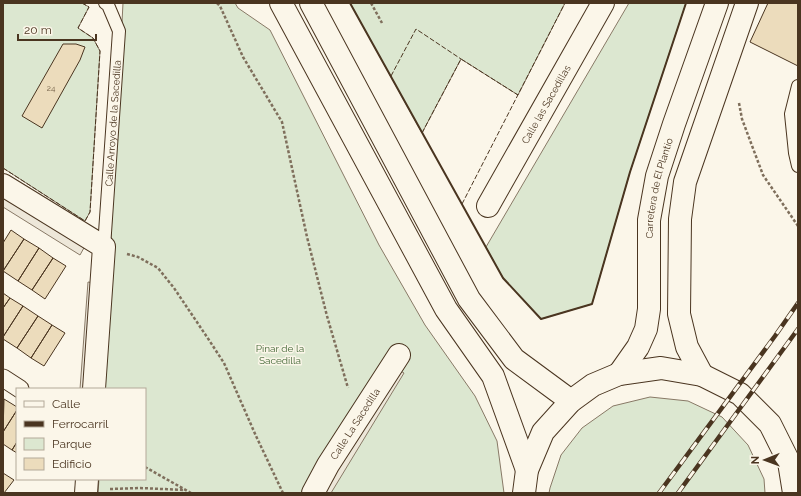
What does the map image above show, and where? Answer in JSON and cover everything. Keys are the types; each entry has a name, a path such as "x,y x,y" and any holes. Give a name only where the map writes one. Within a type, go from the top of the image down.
{"main road":[{"path":"281,3 446,309 493,376 527,470"},
{"path":"311,3 469,299 514,359 570,401"},
{"name":"Calle las Sacedillas","path":"488,206 603,3"},
{"name":"Carretera de El Plantío","path":"619,374 638,347 646,329 649,309 648,220 657,176 717,3"},
{"path":"702,375 687,347 679,314 680,219 685,182 747,3"},
{"path":"3,185 104,248"},
{"name":"Calle Arroyo de la Sacedilla","path":"94,388 104,248"},
{"name":"Calle La Sacedilla","path":"313,493 328,465 399,355"},
{"path":"524,493 527,470 543,432 570,401 593,385 619,374 661,368 702,375 740,394 770,424 789,462 794,493"}],"street":[{"path":"3,378 18,388"}],"lane":[{"name":"Calle Arroyo de la Sacedilla","path":"104,248 119,31 108,5 105,3"},
{"path":"798,86 791,114 795,153 798,166"}],"path":[{"path":"217,3 220,6 243,57 282,122 307,237 327,316 358,418"},
{"path":"371,3 382,23"},
{"path":"739,96 738,103 742,119 763,175 798,226"},
{"path":"104,248 138,257 158,268 174,288 224,363 256,436 284,493"},
{"path":"146,468 191,493"},
{"path":"87,487 185,490"}],"green space":[{"path":"3,3 82,3 89,7 78,28 93,38 100,51 90,212 85,221 3,168"},
{"name":"Pinar de la Sacedilla","path":"123,3 235,3 238,8 270,30 379,245 425,325 475,396 497,441 504,493 98,493 99,480 146,480 146,388 103,388"},
{"path":"350,3 565,3 518,95 461,59 422,133"},
{"path":"629,3 686,3 630,172 592,304 541,319 503,278 486,247"},
{"path":"650,397 688,401 722,417 748,445 764,479 765,493 549,493 561,455 582,428 613,406"}],"shaded area":[{"path":"3,194 85,246 80,255 3,207"},
{"path":"88,282 95,283 87,388 80,388"},
{"path":"397,369 404,373 331,493 322,493"}],"building":[{"path":"768,3 798,3 798,66 750,42"},
{"path":"63,44 76,44 85,47 80,60 42,128 22,116"},
{"path":"11,230 24,239 3,271 3,243"},
{"path":"24,239 39,248 18,281 3,271"},
{"path":"39,248 53,258 32,290 18,281"},
{"path":"53,258 66,266 45,299 32,290"},
{"path":"3,293 10,298 3,308"},
{"path":"10,298 23,306 3,337 3,308"},
{"path":"23,306 38,316 17,348 3,339 3,337"},
{"path":"38,316 52,325 31,358 17,348"},
{"path":"52,325 65,333 44,366 31,358"},
{"path":"4,399 16,406 16,412 3,432"},
{"path":"16,412 16,444 12,450 3,444 3,432"},
{"path":"16,444 16,452 12,450"},
{"path":"3,473 14,480 4,493 3,493"}],"railway":[{"path":"659,493 798,303"},
{"path":"678,493 798,329"}],"fence":[{"path":"3,168 85,221 90,212 100,51 93,38 78,28 89,7 82,3"},
{"path":"462,204 565,3"},
{"path":"391,76 416,29 461,59"},
{"path":"422,133 461,59 518,95"}],"wall":[{"path":"350,3 503,278 541,319 592,304 630,172 686,3"}]}
